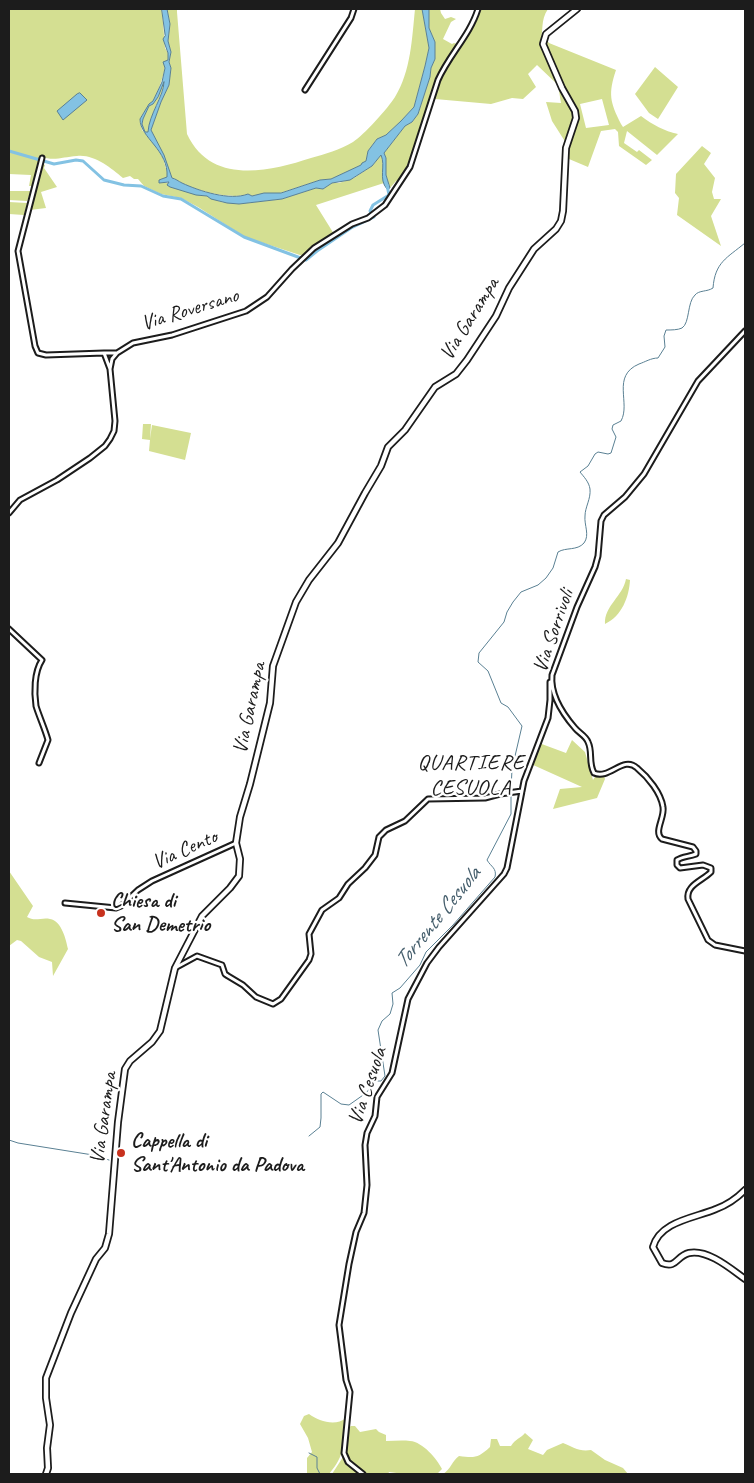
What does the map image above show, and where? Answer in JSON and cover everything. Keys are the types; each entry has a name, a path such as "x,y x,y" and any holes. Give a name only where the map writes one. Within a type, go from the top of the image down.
{"street":[{"path":"305,90 351,18 354,9"},
{"name":"Via Roversano","path":"117,353 133,343 172,336 246,311 267,297 314,248 352,224 368,218 390,200 410,167 444,66 470,27 478,9"},
{"name":"Via Garampa","path":"46,1474 48,1468 47,1448 50,1425 46,1398 46,1378 71,1313 96,1260 105,1248 109,1234 119,1114 125,1069 130,1061 152,1042 160,1031 175,968 202,916 230,888 239,876 240,859 236,843 240,817 270,703 273,666 296,602 309,580 338,543 381,466 388,447 405,430 435,387 456,374 467,360 496,316 508,288 534,249 556,229 560,221 563,211 566,148 576,118 575,111 562,88 543,44 546,34 578,9"},
{"path":"41,160 18,251 35,346 38,353 46,355 117,353"},
{"name":"Via Sorrivoli","path":"745,331 698,382 644,474 625,497 604,515 601,521 598,556 595,567 577,607 552,675 553,693 562,711 575,729 587,739 590,746 590,766 594,773 604,774 625,764 636,766 658,793 664,806 664,817 657,832 658,837 693,848 696,851 696,854 677,860 677,865 680,868 703,865 711,868 707,876 690,888 687,895 708,940 715,945 745,951"},
{"path":"9,513 20,500 57,480 90,458 110,439 114,431 115,421 110,369 104,353"},
{"path":"110,369 112,359 117,353"},
{"path":"9,630 42,660 38,668 35,695 36,707 48,740 39,763"},
{"name":"Via Cesuola","path":"363,1474 348,1462 344,1453 350,1392 346,1380 339,1326 348,1264 356,1232 364,1213 367,1185 366,1139 375,1116 378,1097 392,1073 408,999 426,963 504,874 510,860 522,791 548,718 549,684 552,675"},
{"path":"175,968 197,956 216,962 222,965 225,974 256,996 270,1003 277,1002 285,994 309,960 311,954 309,934 322,910 339,898 348,884 366,868 374,855 379,837 386,830 405,821 428,799 485,798 522,791"},
{"name":"Via Cento","path":"65,903 116,908 152,881 236,843"},
{"path":"745,1190 727,1204 673,1224 655,1239 653,1247 662,1263 668,1266 674,1264 682,1256 690,1253 700,1253 713,1258 745,1279"}],"green space":[{"path":"9,9 162,9 165,48 168,53 168,60 165,64 154,100 140,119 142,130 155,144 163,158 167,177 159,180 159,183 171,183 170,187 207,196 221,202 239,204 282,199 316,188 323,189 332,183 339,183 354,178 372,166 381,155 384,183 316,205 334,234 303,256 245,237 181,198 161,194 144,186 138,179 130,176 123,178 102,162 90,157 77,156 55,159 41,157 39,162 45,165 44,168 57,187 41,192 46,208 30,210 35,186 29,186 31,175 9,174"},
{"path":"167,9 177,9 187,134 197,150 210,161 225,168 259,170 277,167 332,152 357,139 387,107 400,87 408,65 415,9 422,9 429,48 414,107 386,135 377,139 368,151 366,161 362,165 331,179 320,180 280,193 265,193 252,196 248,194 241,196 224,195 206,192 189,186 172,178 151,130 169,85 171,52 168,41 170,24"},
{"path":"429,9 440,9 445,19 451,17 456,19 451,22 443,39 452,44 457,44 438,77 409,167 401,180 396,181 390,188 386,175 386,158 384,153 405,126 412,122 418,114 435,59 435,42 429,28"},
{"path":"480,9 548,9 543,22 540,43 558,85 537,65 528,74 536,87 523,99 512,98 491,104 435,99 444,70 479,16"},
{"path":"546,39 549,43 616,70 611,98 614,110 623,127 641,116 659,127 678,134 657,155 627,131 624,143 637,152 639,150 652,160 646,165 619,146 618,132 615,129 601,131 588,167 569,159 578,118 563,88 545,43","holes":["602,99 609,125 586,128 580,104"]},
{"path":"655,67 678,87 658,119 649,113 635,94"},
{"path":"164,82 148,132 145,132 142,124 143,119"},
{"path":"558,85 575,117 566,143 552,121 546,102 561,103"},
{"path":"702,146 711,153 704,164 715,178 712,192 714,199 721,199 711,216 721,246 677,215 679,198 675,193 676,174"},
{"path":"9,191 31,191 27,201 9,200"},
{"path":"9,202 27,203 24,215 9,214"},
{"path":"143,424 151,424 150,439 152,425 191,433 185,460 149,451 150,440 142,439"},
{"path":"626,579 630,580 624,605 611,621 605,624 607,612 621,591"},
{"path":"572,740 585,752 593,780 596,775 604,776 605,779 597,798 553,809 560,789 582,787 531,764 539,743 566,753"},
{"path":"9,871 33,906 27,917 54,920 63,931 68,949 53,976 52,962 39,957 21,941 17,940 9,946"},
{"path":"309,1414 317,1419 332,1423 346,1418 341,1454 329,1474 307,1474 307,1458 312,1452 308,1438 300,1424 304,1416"},
{"path":"355,1426 360,1432 376,1429 386,1435 386,1441 410,1441 420,1444 437,1461 442,1469 437,1474 389,1472 388,1474 364,1474 347,1458 345,1450 347,1429"},
{"path":"525,1433 533,1440 528,1449 543,1455 547,1450 563,1443 580,1450 591,1450 605,1460 623,1468 628,1474 443,1474 459,1456 473,1457 482,1453 490,1447 491,1439 497,1439 500,1446 511,1446"},
{"path":"343,1457 347,1463 360,1474 332,1474"}],"water":[{"path":"162,9 167,9 170,24 168,41 171,52 169,62 171,68 169,85 151,130 164,155 172,178 197,189 215,194 241,196 248,194 252,196 264,193 281,193 320,180 331,179 366,161 368,151 377,139 386,135 414,107 429,48 422,9 429,9 429,28 435,42 435,59 418,114 412,122 405,126 384,153 386,158 386,175 390,188 387,189 384,185 381,155 372,166 350,180 332,183 323,189 316,188 282,199 239,204 227,203 170,187 167,185 169,182 159,183 159,180 167,177 164,159 144,132 140,119 149,104 153,101 162,82 165,68 163,62 168,60 168,53 163,39 165,36","holes":["164,82 148,132 145,132 142,124 143,119 149,106 158,97"]},
{"path":"80,93 87,100 63,120 57,111"}],"waterway":[{"path":"9,151 54,164 76,160 83,161 104,180 124,185 141,186 163,196 181,199 244,237 306,260 351,228 374,217 370,211 373,205 389,195 387,185"},
{"name":"Torrente Cesuola","path":"511,790 512,769 522,726 508,707 501,703 488,671 478,662 479,653 504,622 507,612 521,592 538,585 546,578 553,568 558,552 578,547 586,540 585,513 590,489 580,472 588,466 598,452 611,453 616,437 612,429 613,425 621,421 623,414 623,390 626,375 639,364 658,358 665,347 664,336 666,330 679,329 685,325 692,298 699,292 713,288 719,266 745,243"},
{"name":"Torrente Cesuola","path":"309,1136 320,1127 321,1094 323,1092 341,1104 349,1105 366,1093 376,1081 381,1081 385,1076 378,1030 382,1021 390,1014 393,1004 392,993 400,988 420,965 426,952 453,925 495,877 494,870 487,860 511,814 511,794"},
{"path":"9,1140 93,1155 109,1160"},
{"path":"309,1453 317,1457 317,1468 320,1474"}],"place":[{"name":"Chiesa di San Demetrio","path":"101,913"},
{"name":"Cappella di Sant'Antonio da Padova","path":"121,1153"}],"district":[{"name":"QUARTIERE CESUOLA","path":"471,776"}]}
